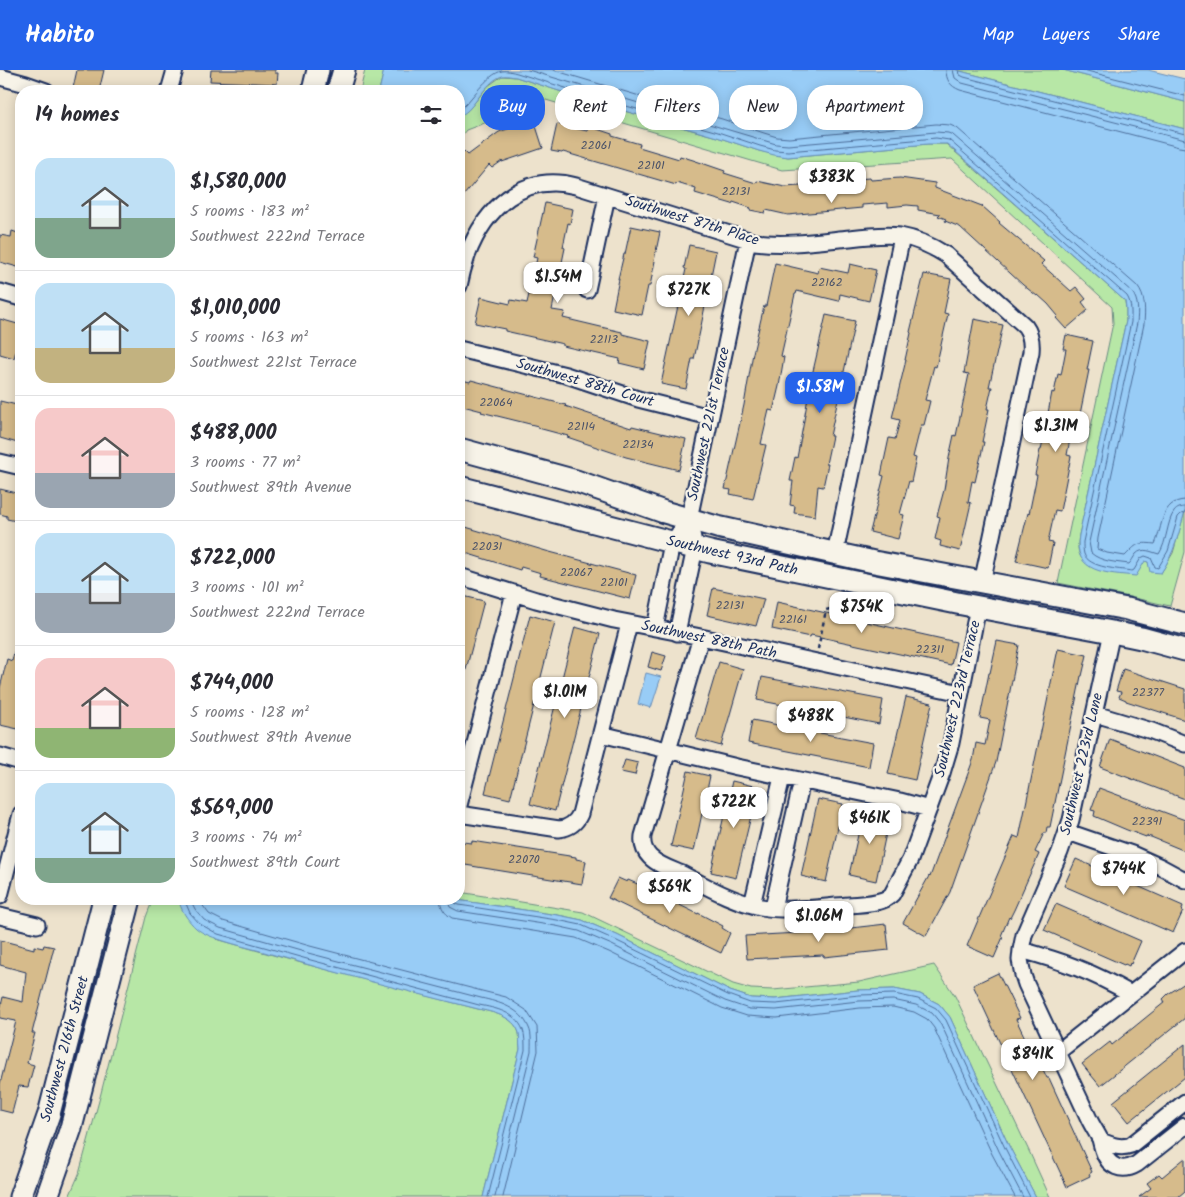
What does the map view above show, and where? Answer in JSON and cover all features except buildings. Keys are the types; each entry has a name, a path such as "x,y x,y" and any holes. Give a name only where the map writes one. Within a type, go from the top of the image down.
{"street":[{"path":"171,85 175,70"},
{"path":"314,85 318,70"},
{"path":"340,85 344,70"},
{"path":"0,77 30,85"},
{"name":"Southwest 87th Place","path":"465,265 473,242 486,220 500,205 508,197 530,186 545,183 562,183 576,186 748,240 772,244 879,235 902,237 927,244 946,255 1025,326 1030,335 1031,342 1031,352 982,582"},
{"path":"587,290 607,196"},
{"path":"835,553 902,237"},
{"name":"Southwest 221st Terrace","path":"655,628 672,543 688,519 748,240"},
{"path":"0,292 15,296"},
{"name":"Southwest 88th Court","path":"465,350 566,375 638,399 710,417"},
{"name":"Southwest 93rd Path","path":"465,451 576,481 664,512 717,527 835,553 1127,610 1185,624"},
{"path":"0,462 15,466"},
{"name":"Southwest 93rd Path","path":"465,489 672,543 803,572 1141,638 1185,650"},
{"name":"Southwest 221st Terrace","path":"677,633 695,548 688,519"},
{"name":"Southwest 88th Path","path":"465,578 629,624 701,637 961,693"},
{"path":"465,782 514,593"},
{"name":"Southwest 223rd Terrace","path":"773,908 804,908 871,903 886,899 894,891 910,860 930,809 946,760 978,607"},
{"path":"465,815 559,829 573,824 580,814 629,624"},
{"name":"Southwest 223rd Lane","path":"1021,950 1026,930 1068,832 1078,796 1112,632"},
{"path":"701,637 644,836 643,844 645,851 658,863 723,894 752,905 773,908 802,781"},
{"path":"1095,714 1152,731 1185,744"},
{"path":"601,734 782,777 930,809"},
{"path":"0,756 15,760"},
{"path":"752,905 782,777"},
{"path":"1068,832 1132,854 1185,880"},
{"path":"0,896 15,837"},
{"name":"Southwest 216th Street","path":"20,1197 49,1114 102,905"},
{"name":"Southwest 216th Street","path":"47,1197 71,1128 128,905"},
{"path":"0,916 37,925"},
{"path":"1130,994 1075,966 1021,950 1021,968 1026,984 1101,1141 1103,1152 1110,1163 1119,1168 1127,1169 1137,1164 1185,1126"},
{"path":"1058,1052 1185,951"},
{"path":"1101,1141 1117,1147 1131,1145 1185,1102"}],"path":[{"path":"817,651 826,610 833,608 836,591"}],"green space":[{"path":"365,70 384,70 380,85 361,85"},
{"path":"956,70 1063,70 1185,102 1185,129"},
{"path":"502,76 516,77 541,85 489,85"},
{"path":"545,86 555,90 555,103 546,100"},
{"path":"480,96 480,125 465,131 465,112"},
{"path":"626,111 636,114 636,127 626,124"},
{"path":"647,130 692,130 759,151 788,157 946,144 1125,301 1126,321 1079,535 1078,548 1080,555 1088,565 1145,561 1161,573 1173,553 1185,511 1185,552 1170,606 1058,583 1113,323 1112,307 952,159 782,170"},
{"path":"465,893 583,912 733,984 751,989 773,990 859,982 934,965 955,996 1050,1197 1036,1197 1009,1146 950,1017 939,1004 920,994 894,989 858,990 775,999 751,998 730,991 617,935 582,920 465,901"},
{"path":"151,905 182,905 216,939 490,1012 512,1022 519,1033 520,1049 483,1197 69,1197 79,1174"}],"water":[{"path":"384,70 956,70 1185,129 1185,511 1173,551 1166,566 1161,573 1150,572 1148,562 1145,561 1136,576 1104,572 1094,569 1087,564 1081,557 1078,548 1079,535 1126,321 1125,301 947,144 928,144 788,157 759,151 692,130 719,130 719,85 636,85 636,114 626,111 626,85 555,85 555,90 516,77 503,76 494,80 490,85 480,85 480,96 465,112 465,85 380,85"},
{"path":"1063,70 1148,70 1185,79 1185,102"},
{"path":"646,673 661,677 651,708 638,704"},
{"path":"465,901 582,920 617,935 730,991 751,998 775,999 858,990 894,989 920,994 939,1004 950,1017 1009,1146 1036,1197 483,1197 520,1049 519,1033 512,1022 490,1012 344,975 209,936 193,925 180,905 465,905"}]}
